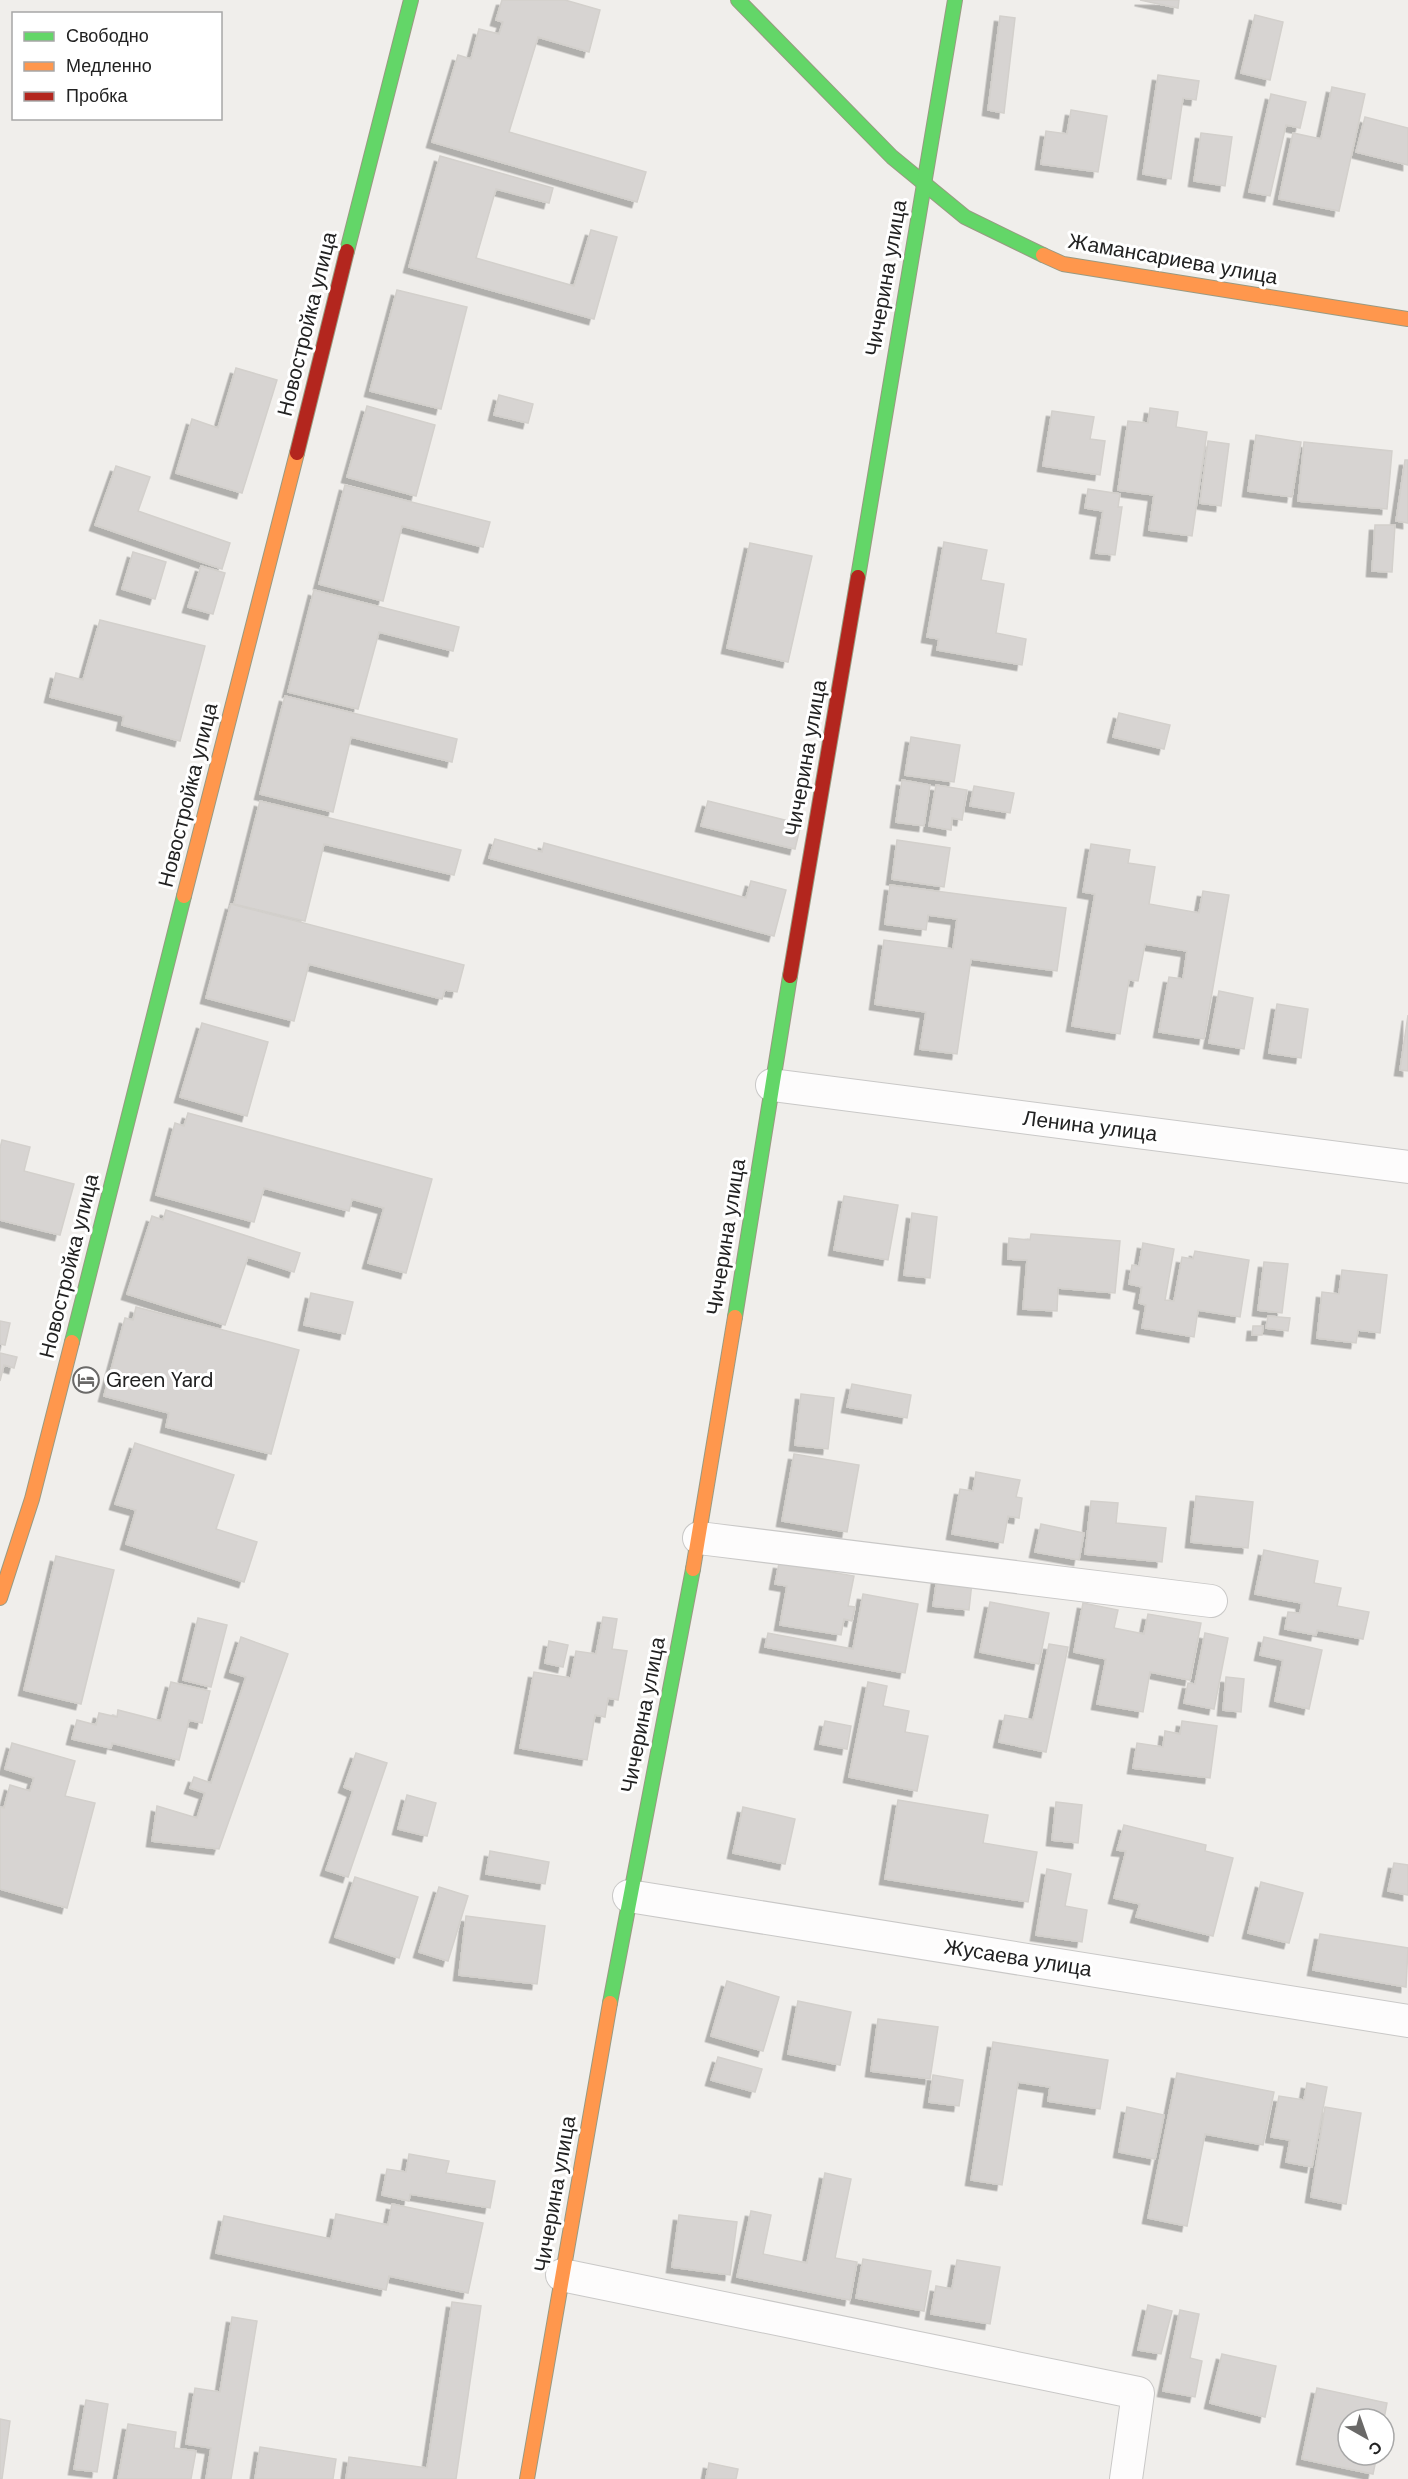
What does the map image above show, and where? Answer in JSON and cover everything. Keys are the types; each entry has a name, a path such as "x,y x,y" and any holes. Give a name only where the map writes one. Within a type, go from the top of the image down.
{"street":[{"name":"Новостройка улица","path":"0,1598 35,1488 411,0"},
{"name":"Жамансариева улица","path":"738,0 892,157 965,217 1063,264 1408,319"},
{"name":"Чичерина улица","path":"527,2479 629,1896 699,1538 772,1085 955,0"},
{"name":"Ленина улица","path":"772,1085 1408,1167"},
{"path":"699,1538 1211,1601"},
{"name":"Жусаева улица","path":"629,1896 1408,2021"},
{"path":"562,2275 1138,2393 1126,2479"}],"building":[{"path":"502,0 565,0 600,10 589,52 538,37 509,132 646,172 637,202 432,142 458,55 471,59 479,29 499,34 503,22 496,20"},
{"path":"1140,0 1179,0 1178,8"},
{"path":"1255,15 1283,22 1270,80 1241,73"},
{"path":"1000,16 1015,18 1004,113 988,110"},
{"path":"1158,75 1199,81 1196,100 1183,98 1171,179 1143,174"},
{"path":"1332,87 1365,94 1339,211 1279,199 1293,133 1321,139"},
{"path":"1271,94 1306,102 1300,128 1286,125 1270,196 1249,192"},
{"path":"1071,110 1107,116 1098,172 1041,164 1046,131 1067,134"},
{"path":"1365,117 1408,128 1408,165 1356,152"},
{"path":"1201,133 1232,137 1225,186 1194,181"},
{"path":"440,156 553,188 549,203 496,189 476,258 574,286 591,230 617,237 594,319 409,267"},
{"path":"397,290 467,307 441,409 370,391"},
{"path":"236,368 277,380 242,493 176,473 192,419 218,428"},
{"path":"499,395 533,404 528,423 494,415"},
{"path":"367,406 435,425 416,496 347,477"},
{"path":"1150,408 1178,412 1176,427 1207,432 1192,536 1149,530 1154,495 1118,490 1128,421 1148,423"},
{"path":"1052,411 1094,417 1090,439 1105,441 1100,475 1043,466"},
{"path":"1256,435 1301,442 1292,497 1248,491"},
{"path":"1208,441 1229,444 1221,506 1200,503"},
{"path":"1304,442 1392,451 1387,509 1298,501"},
{"path":"1405,460 1408,460 1408,523 1396,521"},
{"path":"116,466 150,477 138,511 230,543 222,569 95,525"},
{"path":"345,485 490,522 483,547 402,526 383,601 319,584"},
{"path":"1088,489 1120,494 1118,507 1122,507 1115,555 1096,553 1103,511 1085,508"},
{"path":"1375,525 1395,525 1392,572 1372,571"},
{"path":"944,542 987,550 981,580 1004,584 996,633 1026,639 1022,665 937,650 939,639 927,637"},
{"path":"750,543 812,556 788,662 727,648"},
{"path":"133,552 166,562 155,599 122,589"},
{"path":"201,566 225,573 213,614 188,607"},
{"path":"314,590 459,627 453,651 379,632 358,709 288,692"},
{"path":"100,620 205,646 180,741 122,725 124,716 50,697 56,673 83,680"},
{"path":"285,696 457,739 452,762 351,737 333,812 260,794"},
{"path":"1119,713 1170,725 1164,749 1113,737"},
{"path":"911,737 960,745 954,782 905,775"},
{"path":"902,780 930,785 924,826 896,822"},
{"path":"936,785 967,790 962,820 952,818 951,830 929,826"},
{"path":"974,786 1014,793 1010,813 970,806"},
{"path":"260,801 461,850 454,875 324,844 305,921 234,904"},
{"path":"708,801 801,824 795,849 701,826"},
{"path":"495,839 542,852 544,843 746,898 751,881 786,890 774,936 489,858"},
{"path":"897,840 950,848 944,887 892,879"},
{"path":"1091,844 1130,850 1128,863 1155,867 1149,904 1199,913 1203,891 1229,895 1204,1039 1159,1032 1169,977 1183,979 1187,951 1145,944 1138,981 1129,980 1120,1034 1072,1026 1095,894 1083,892"},
{"path":"890,885 1066,908 1057,971 971,959 957,1054 920,1049 926,1012 875,1004 884,940 953,949 957,919 928,915 926,930 885,924"},
{"path":"231,904 464,965 457,992 445,990 442,999 309,964 294,1021 206,998"},
{"path":"1219,991 1253,998 1244,1049 1209,1043"},
{"path":"1277,1004 1308,1009 1301,1058 1269,1053"},
{"path":"1408,1015 1408,1071 1400,1070"},
{"path":"202,1023 268,1042 247,1116 180,1097"},
{"path":"188,1113 432,1179 406,1273 368,1263 384,1208 352,1199 349,1211 264,1188 254,1222 156,1195 175,1123 184,1126"},
{"path":"2,1140 30,1147 24,1171 74,1184 60,1235 0,1220"},
{"path":"844,1196 898,1205 888,1260 834,1250"},
{"path":"166,1210 300,1253 294,1272 248,1257 225,1325 127,1294 152,1216 163,1220"},
{"path":"912,1213 937,1217 930,1278 904,1275"},
{"path":"1031,1234 1120,1241 1115,1293 1058,1288 1057,1311 1023,1309 1027,1260 1008,1259 1009,1238 1030,1240"},
{"path":"1143,1243 1174,1249 1165,1300 1174,1301 1182,1257 1193,1259 1195,1251 1249,1260 1240,1317 1198,1310 1194,1337 1142,1328 1146,1305 1139,1303 1142,1287 1129,1284 1132,1265 1139,1266"},
{"path":"1264,1262 1288,1264 1282,1313 1258,1310"},
{"path":"1342,1270 1387,1275 1380,1333 1358,1330 1356,1343 1317,1338 1322,1292 1339,1294"},
{"path":"311,1293 353,1302 345,1334 304,1325"},
{"path":"136,1307 299,1350 271,1454 166,1427 169,1413 104,1396 125,1318 133,1320"},
{"path":"1268,1316 1290,1318 1288,1331 1266,1328"},
{"path":"0,1321 10,1323 5,1345 0,1344"},
{"path":"1253,1326 1263,1326 1262,1335 1252,1335"},
{"path":"0,1353 17,1357 14,1368 4,1365 0,1381"},
{"path":"852,1384 911,1395 907,1418 847,1407"},
{"path":"801,1394 834,1398 828,1449 795,1445"},
{"path":"135,1443 234,1475 216,1529 257,1542 244,1582 126,1544 136,1510 115,1504"},
{"path":"794,1454 859,1465 847,1532 782,1521"},
{"path":"976,1472 1020,1480 1016,1497 1022,1498 1019,1518 1008,1516 1003,1543 952,1534 960,1489 973,1491"},
{"path":"1196,1496 1253,1502 1248,1548 1191,1542"},
{"path":"1091,1501 1118,1503 1116,1523 1166,1528 1162,1562 1085,1554"},
{"path":"1041,1524 1084,1533 1079,1560 1035,1552"},
{"path":"1264,1550 1318,1561 1314,1583 1341,1588 1337,1606 1369,1612 1363,1639 1317,1630 1316,1635 1285,1629 1288,1612 1300,1613 1302,1603 1255,1594"},
{"path":"56,1556 114,1570 81,1704 24,1690"},
{"path":"779,1563 854,1576 848,1606 855,1607 852,1621 844,1619 841,1635 780,1625 787,1586 775,1584"},
{"path":"937,1578 972,1582 969,1610 933,1606"},
{"path":"863,1594 918,1604 905,1673 765,1647 768,1633 853,1649"},
{"path":"990,1602 1049,1613 1039,1664 980,1652"},
{"path":"1083,1603 1118,1610 1114,1628 1144,1634 1148,1614 1201,1623 1190,1680 1150,1672 1143,1712 1097,1704 1106,1659 1074,1652"},
{"path":"603,1617 617,1619 612,1649 627,1651 618,1700 608,1698 605,1717 595,1715 587,1760 520,1748 534,1672 571,1678 576,1651 596,1654"},
{"path":"198,1618 227,1625 211,1687 183,1680"},
{"path":"1205,1633 1228,1638 1214,1709 1184,1703 1188,1683 1195,1684"},
{"path":"241,1637 288,1654 219,1849 152,1841 157,1806 197,1818 205,1793 190,1788 194,1777 211,1783 246,1677 230,1672"},
{"path":"1264,1637 1322,1650 1309,1709 1275,1701 1283,1660 1260,1655"},
{"path":"549,1641 568,1645 563,1667 545,1663"},
{"path":"1049,1644 1068,1647 1046,1752 999,1742 1005,1715 1033,1720"},
{"path":"1226,1677 1244,1679 1241,1712 1223,1710"},
{"path":"171,1682 210,1691 202,1723 189,1720 179,1760 112,1743 111,1748 72,1739 77,1720 96,1725 99,1713 117,1717 118,1710 161,1721"},
{"path":"868,1682 887,1686 883,1706 909,1711 905,1732 928,1736 917,1791 849,1777"},
{"path":"825,1721 851,1726 847,1749 820,1744"},
{"path":"1182,1721 1217,1726 1210,1778 1133,1768 1137,1743 1163,1747 1165,1731 1180,1734"},
{"path":"12,1743 75,1761 65,1796 95,1803 67,1908 0,1889 0,1807 4,1808 10,1785 30,1791 34,1778 5,1769"},
{"path":"356,1753 387,1763 348,1877 326,1870 353,1791 344,1787"},
{"path":"407,1795 436,1803 427,1836 398,1829"},
{"path":"898,1800 988,1815 983,1843 1037,1852 1028,1902 885,1879"},
{"path":"1056,1802 1082,1805 1078,1843 1052,1840"},
{"path":"743,1807 795,1819 785,1864 733,1853"},
{"path":"1124,1825 1206,1845 1205,1851 1233,1858 1213,1936 1136,1917 1140,1904 1114,1898 1126,1851 1117,1850"},
{"path":"490,1851 549,1862 545,1884 486,1874"},
{"path":"1394,1863 1408,1865 1408,1895 1388,1891"},
{"path":"1047,1869 1071,1874 1065,1906 1087,1910 1082,1942 1036,1935"},
{"path":"355,1877 418,1897 399,1958 335,1937"},
{"path":"1261,1882 1303,1893 1289,1943 1248,1933"},
{"path":"439,1887 468,1896 448,1961 419,1952"},
{"path":"466,1916 545,1926 537,1984 459,1975"},
{"path":"1320,1934 1408,1948 1406,1987 1313,1970"},
{"path":"727,1981 779,1997 763,2051 711,2036"},
{"path":"798,2001 851,2012 840,2065 788,2054"},
{"path":"878,2019 938,2027 930,2079 871,2071"},
{"path":"993,2042 1108,2060 1100,2109 1048,2101 1050,2087 1018,2082 1002,2185 971,2180"},
{"path":"718,2057 762,2069 755,2092 711,2080"},
{"path":"1177,2073 1274,2092 1263,2145 1205,2134 1187,2226 1148,2218"},
{"path":"933,2075 963,2080 959,2106 929,2102"},
{"path":"1307,2083 1327,2087 1312,2167 1286,2162 1290,2140 1271,2137 1279,2096 1304,2100"},
{"path":"1127,2107 1164,2115 1155,2159 1119,2152"},
{"path":"1325,2107 1361,2113 1346,2204 1311,2197"},
{"path":"409,2154 449,2161 446,2173 495,2181 490,2208 410,2194 409,2201 382,2195 387,2169 406,2172"},
{"path":"825,2173 851,2179 835,2258 857,2262 850,2300 737,2277 751,2211 771,2215 763,2254 807,2263"},
{"path":"392,2204 483,2223 468,2293 389,2276 386,2290 216,2253 224,2216 331,2239 336,2214 388,2225"},
{"path":"679,2215 737,2222 730,2275 672,2267"},
{"path":"863,2259 931,2271 924,2311 856,2298"},
{"path":"957,2260 1000,2267 990,2324 931,2314 936,2286 952,2289"},
{"path":"452,2302 481,2306 456,2479 346,2479 349,2457 427,2468"},
{"path":"1148,2305 1172,2311 1161,2354 1138,2350"},
{"path":"1180,2310 1199,2314 1190,2358 1202,2361 1195,2397 1163,2391"},
{"path":"232,2317 257,2321 231,2479 206,2479 211,2448 186,2444 195,2388 220,2392"},
{"path":"1222,2354 1276,2366 1265,2417 1210,2403"},
{"path":"1317,2388 1387,2403 1386,2407 1336,2407 1336,2466 1302,2459"},
{"path":"86,2400 108,2404 97,2472 74,2469"},
{"path":"0,2419 10,2421 2,2479 0,2479"},
{"path":"128,2424 176,2432 174,2448 196,2451 191,2479 118,2479"},
{"path":"260,2447 336,2459 333,2479 255,2479"},
{"path":"709,2463 738,2469 736,2479 706,2479"},
{"path":"1340,2467 1374,2467 1373,2474"}],"traffic: fast":[{"path":"347,251 411,0"},
{"path":"738,0 892,157 965,217 1043,255"},
{"path":"858,577 955,0"},
{"path":"72,1342 184,896"},
{"path":"735,1317 790,976"},
{"path":"610,2003 693,1569"}],"traffic: slow":[{"path":"1043,255 1063,264 1408,319"},
{"path":"184,896 297,453"},
{"path":"693,1569 735,1317"},
{"path":"0,1598 32,1499 72,1342"},
{"path":"527,2479 610,2003"}],"traffic: jam":[{"path":"297,453 347,251"},
{"path":"790,976 858,577"}],"place":[{"name":"Green Yard","path":"86,1380"}]}
